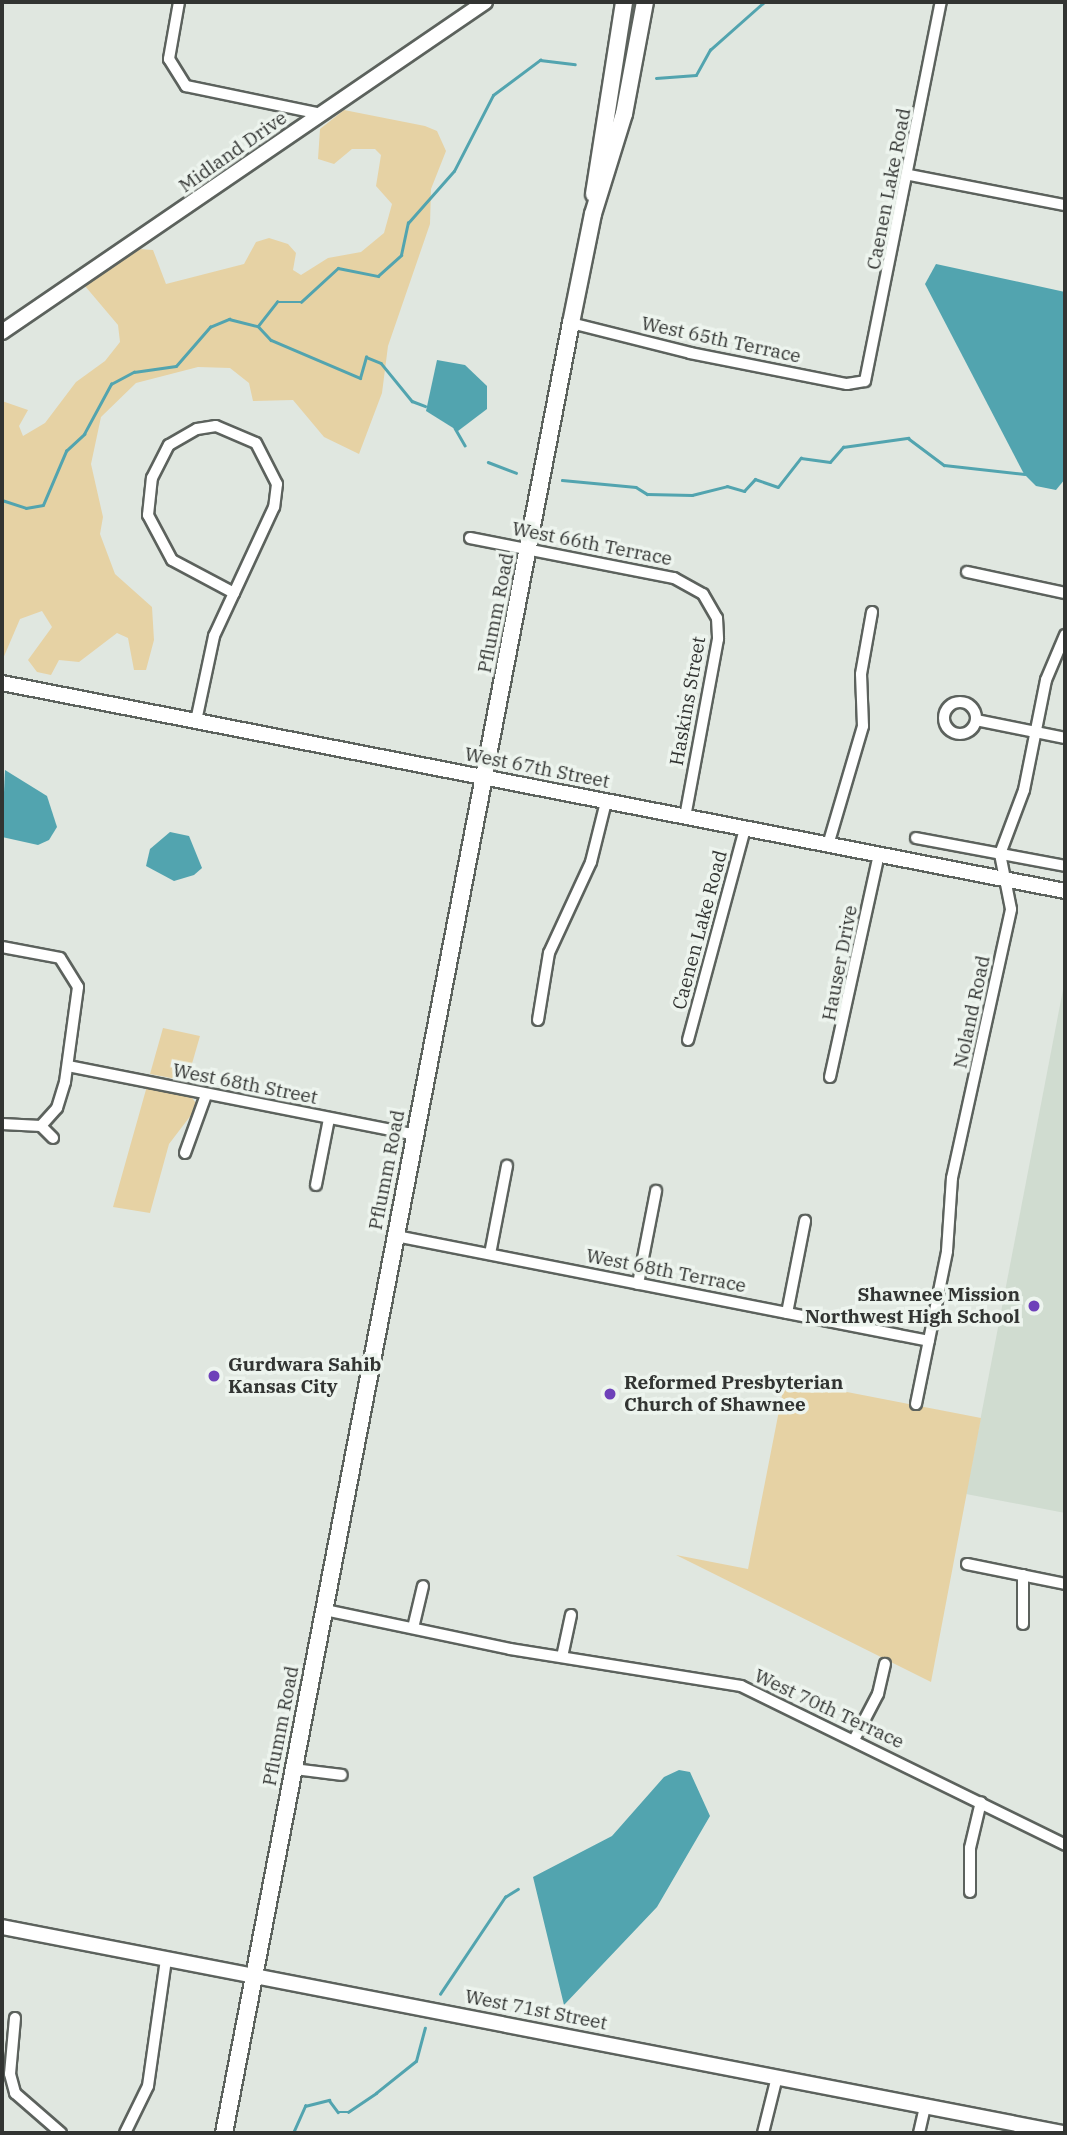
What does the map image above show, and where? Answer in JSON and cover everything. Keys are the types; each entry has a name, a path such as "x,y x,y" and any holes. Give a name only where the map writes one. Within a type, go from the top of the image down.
{"main road":[{"name":"Pflumm Road","path":"224,2133 593,214 624,2"},
{"name":"Pflumm Road","path":"593,214 624,114 645,2"}],"street":[{"path":"179,2 169,59 177,78 197,90 321,114"},
{"name":"Midland Drive","path":"2,332 485,2"},
{"name":"Caenen Lake Road","path":"865,381 910,175 941,2"},
{"path":"910,175 1065,205"},
{"name":"West 65th Terrace","path":"571,323 728,361 847,384 865,381"},
{"path":"196,721 214,636 234,593 274,507 274,469 243,433 197,429 160,458 148,515 172,560 234,593"},
{"name":"West 66th Terrace","path":"470,538 674,578 703,594"},
{"path":"967,572 1065,593"},
{"name":"Haskins Street","path":"685,817 718,639 717,618 703,594"},
{"path":"828,845 863,726 861,674 872,612"},
{"path":"1000,854 1024,790 1046,680 1065,635"},
{"name":"West 67th Street","path":"2,683 1065,891"},
{"path":"976,720 1065,738"},
{"path":"538,1020 549,953 591,862 606,802"},
{"name":"Caenen Lake Road","path":"688,1040 744,829"},
{"path":"916,838 1065,866"},
{"name":"Noland Road","path":"916,1404 947,1251 952,1178 1011,909 1000,854"},
{"name":"Hauser Drive","path":"830,1077 879,855"},
{"path":"2,947 27,948 60,958 76,977 68,1066 57,1108 41,1126"},
{"name":"West 68th Street","path":"68,1066 415,1135"},
{"path":"186,1153 206,1095"},
{"path":"316,1185 329,1119"},
{"path":"2,1124 41,1126 52,1138"},
{"path":"490,1254 507,1166"},
{"path":"638,1284 656,1191"},
{"path":"787,1313 805,1221"},
{"name":"West 68th Terrace","path":"396,1236 929,1341"},
{"path":"967,1564 1065,1584"},
{"path":"1023,1575 1023,1624"},
{"path":"413,1628 423,1586"},
{"name":"West 70th Terrace","path":"325,1610 562,1657 741,1686 855,1738 1065,1845"},
{"path":"562,1657 571,1615"},
{"path":"855,1738 878,1694 885,1664"},
{"path":"294,1769 342,1775"},
{"path":"970,1892 970,1848 981,1802"},
{"name":"West 71st Street","path":"2,1927 1063,2133"},
{"path":"125,2133 148,2086 166,1959"},
{"path":"15,2018 10,2074 15,2093 61,2133"},
{"path":"763,2133 777,2077"},
{"path":"919,2133 925,2106"}],"shaded area":[{"path":"344,110 425,126 437,131 446,151 431,189 430,224 388,346 382,393 359,454 324,437 293,400 253,401 249,383 230,368 198,367 136,383 101,417 91,464 103,517 100,534 115,574 152,607 154,640 146,670 134,670 128,638 117,633 79,662 59,660 51,675 37,672 28,660 52,627 42,611 20,619 2,661 2,401 28,410 19,426 23,436 45,423 76,382 105,361 120,342 118,325 85,286 140,249 153,250 166,284 244,264 256,242 269,238 288,244 296,253 293,270 301,275 328,258 361,252 384,233 392,204 376,186 381,155 375,149 352,149 334,164 318,159 320,129"},
{"name":"Shawnee Mission Northwest High School","path":"1065,979 1065,1513 966,1494"},
{"path":"163,1028 200,1036 187,1081 150,1074"},
{"path":"147,1086 190,1095 198,1106 169,1144 150,1213 113,1207"},
{"path":"785,1380 981,1418 931,1682 676,1555 748,1569"}],"water":[{"path":"936,264 1065,292 1065,479 1056,490 1036,486 1024,474 925,284"},
{"path":"437,360 465,365 487,386 487,409 458,431 426,411"},
{"path":"5,770 47,796 57,827 49,840 38,845 2,837"},
{"path":"170,832 189,836 202,868 194,875 174,881 146,866 150,849"},
{"path":"679,1770 690,1772 710,1816 657,1907 564,2005 533,1877 612,1836 664,1777"}],"waterway":[{"path":"656,78 696,75 710,50 764,2"},
{"path":"258,326 277,302 301,302 338,268 378,276 401,255 408,223 454,171 493,95 540,60 575,64"},
{"path":"2,500 26,508 43,505 66,451 84,434 111,384 134,372 176,366 210,327 229,319 258,326 271,340 360,378 366,357 381,363 412,401 425,406"},
{"path":"455,428 465,445"},
{"path":"562,480 636,487 647,494 692,495 727,486 744,491 755,479 778,487 801,458 830,462 843,447 908,438 944,465 1024,474"},
{"path":"488,462 516,473"},
{"path":"440,1994 505,1897 518,1889"},
{"path":"293,2133 305,2106 329,2100 338,2112 348,2112 376,2093 416,2061 425,2028"}],"place":[{"name":"Shawnee Mission Northwest High School","path":"1034,1306"},
{"name":"Gurdwara Sahib Kansas City","path":"214,1376"},
{"name":"Reformed Presbyterian Church of Shawnee","path":"610,1394"}]}
